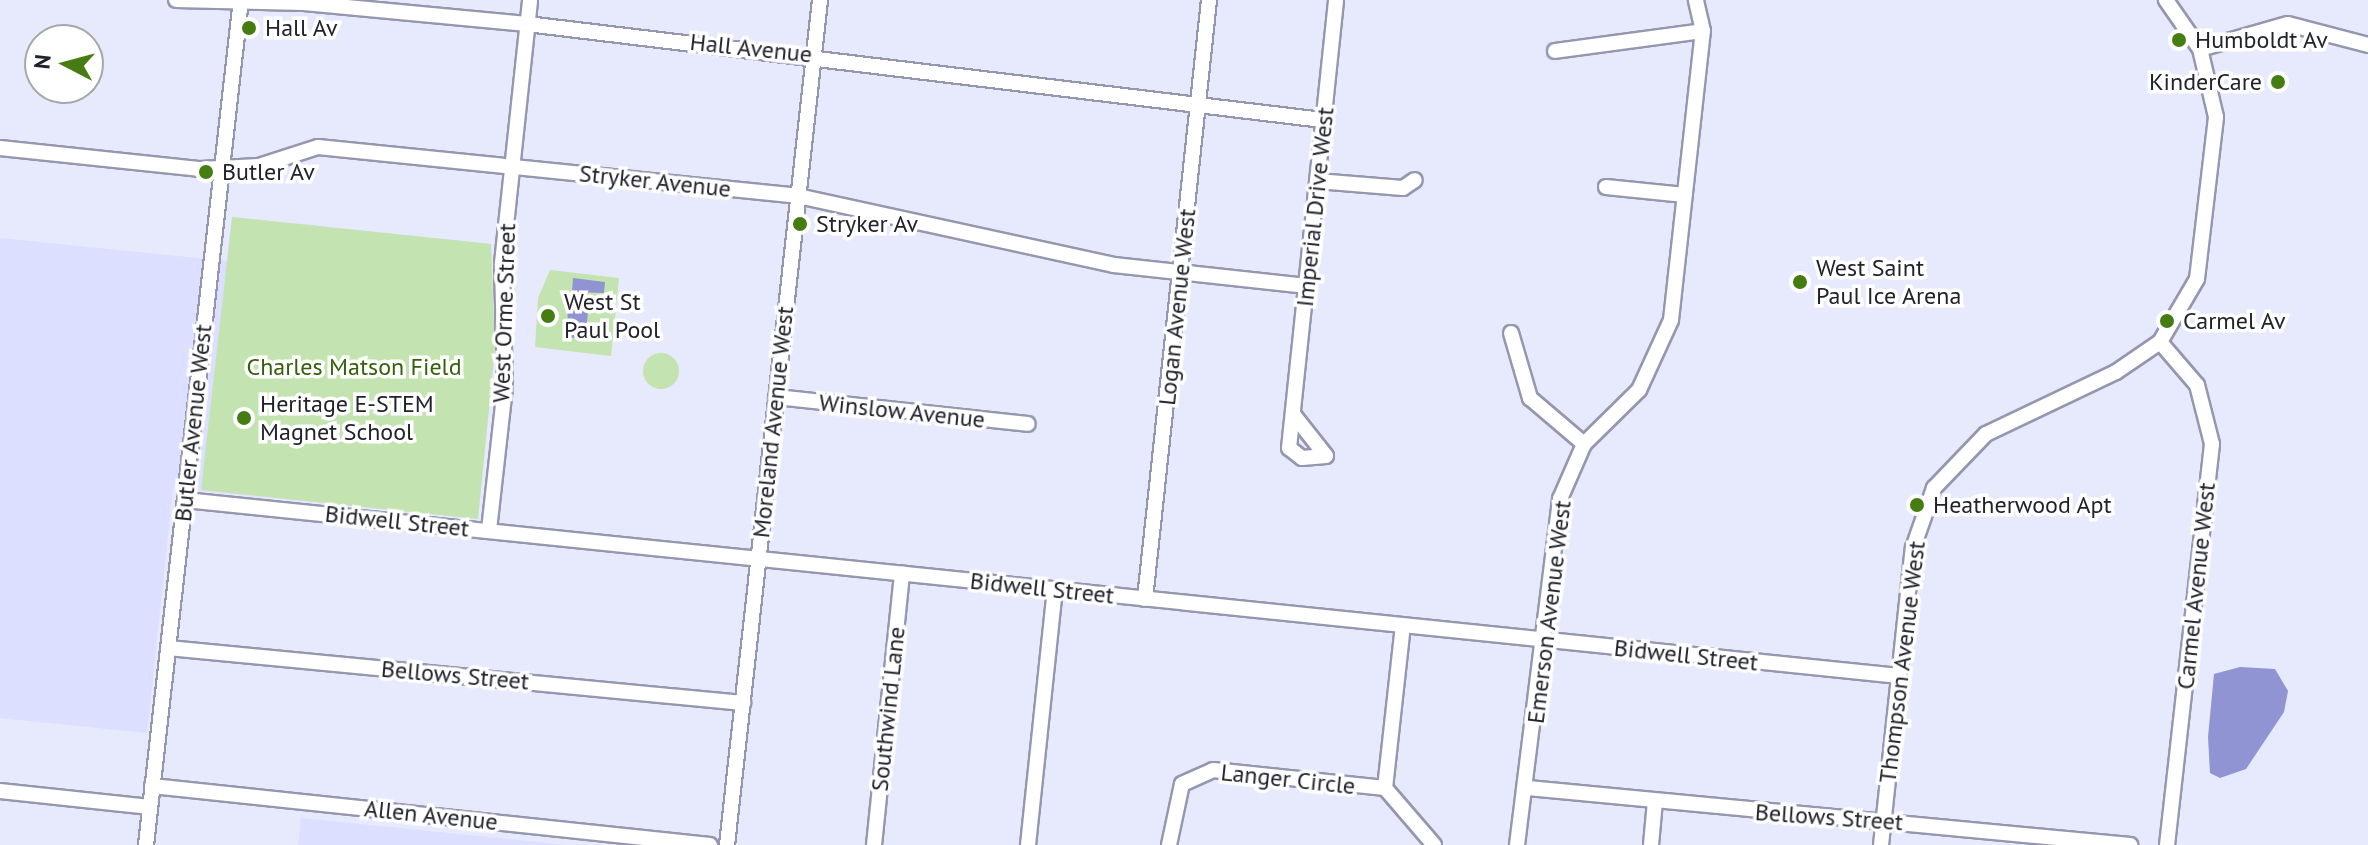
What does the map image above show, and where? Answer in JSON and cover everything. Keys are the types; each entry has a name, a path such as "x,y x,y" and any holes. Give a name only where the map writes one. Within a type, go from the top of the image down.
{"street":[{"name":"Hall Avenue","path":"176,0 304,3 814,54 1323,120"},
{"name":"West Orme Street","path":"489,530 505,387 502,263 530,0"},
{"name":"Moreland Avenue West","path":"727,845 820,0"},
{"name":"Imperial Drive West","path":"1293,414 1336,0"},
{"name":"Emerson Avenue West","path":"1517,845 1528,788 1560,499 1584,444 1639,390 1662,352 1685,195 1703,31 1696,0"},
{"path":"2166,0 2200,49 2288,24 2368,45"},
{"name":"Butler Avenue West","path":"146,845 240,3"},
{"name":"Logan Avenue West","path":"1145,599 1209,8"},
{"path":"1555,51 1703,31"},
{"name":"Thompson Avenue West","path":"1881,845 1920,520 1958,456 2160,342 2189,299 2205,243 2216,117 2200,49"},
{"name":"Stryker Avenue","path":"0,148 201,169 222,165 259,166 318,147 798,196 1114,265 1307,286"},
{"path":"1317,181 1403,188 1415,180"},
{"path":"1606,187 1685,195"},
{"path":"1511,333 1530,398 1584,444"},
{"name":"Carmel Avenue West","path":"2160,342 2197,385 2212,444 2167,845"},
{"name":"Winslow Avenue","path":"776,397 1028,424"},
{"name":"Bidwell Street","path":"185,500 1899,676"},
{"name":"Southwind Lane","path":"874,845 902,573"},
{"path":"1028,845 1055,589"},
{"path":"1385,788 1403,626"},
{"name":"Bellows Street","path":"168,648 743,703"},
{"name":"Langer Circle","path":"1169,845 1174,798 1193,774 1213,770 1385,788 1434,845"},
{"name":"Allen Avenue","path":"152,786 710,845"},
{"name":"Bellows Street","path":"1528,788 2130,845"},
{"path":"0,791 150,807"},
{"path":"1651,845 1655,801"}],"shaded area":[{"name":"Heritage E-STEM Magnet School","path":"232,217 491,244 495,349 478,519 173,488 147,733 0,718 0,238 227,261"},
{"path":"301,818 566,845 298,845"}],"green space":[{"name":"Charles Matson Field","path":"232,217 491,244 495,349 478,519 201,490"},
{"path":"550,270 619,278 611,356 535,347 538,298"},
{"path":"661,353 674,358 679,371 674,384 661,389 648,384 643,371 648,358"}],"water":[{"path":"573,278 605,282 604,293 572,292"},
{"path":"568,302 589,304 585,339 567,337"},
{"path":"2240,667 2275,669 2288,691 2284,712 2246,769 2220,778 2210,773 2208,737 2214,674"}],"place":[{"name":"Hall Av","path":"249,28"},
{"name":"Humboldt Av","path":"2179,40"},
{"name":"KinderCare","path":"2278,82"},
{"name":"Butler Av","path":"206,172"},
{"name":"Stryker Av","path":"800,224"},
{"name":"West Saint Paul Ice Arena","path":"1800,282"},
{"name":"West St Paul Pool","path":"548,316"},
{"name":"Carmel Av","path":"2167,321"},
{"name":"Heritage E-STEM Magnet School","path":"244,418"},
{"name":"Heatherwood Apt","path":"1917,505"}]}
